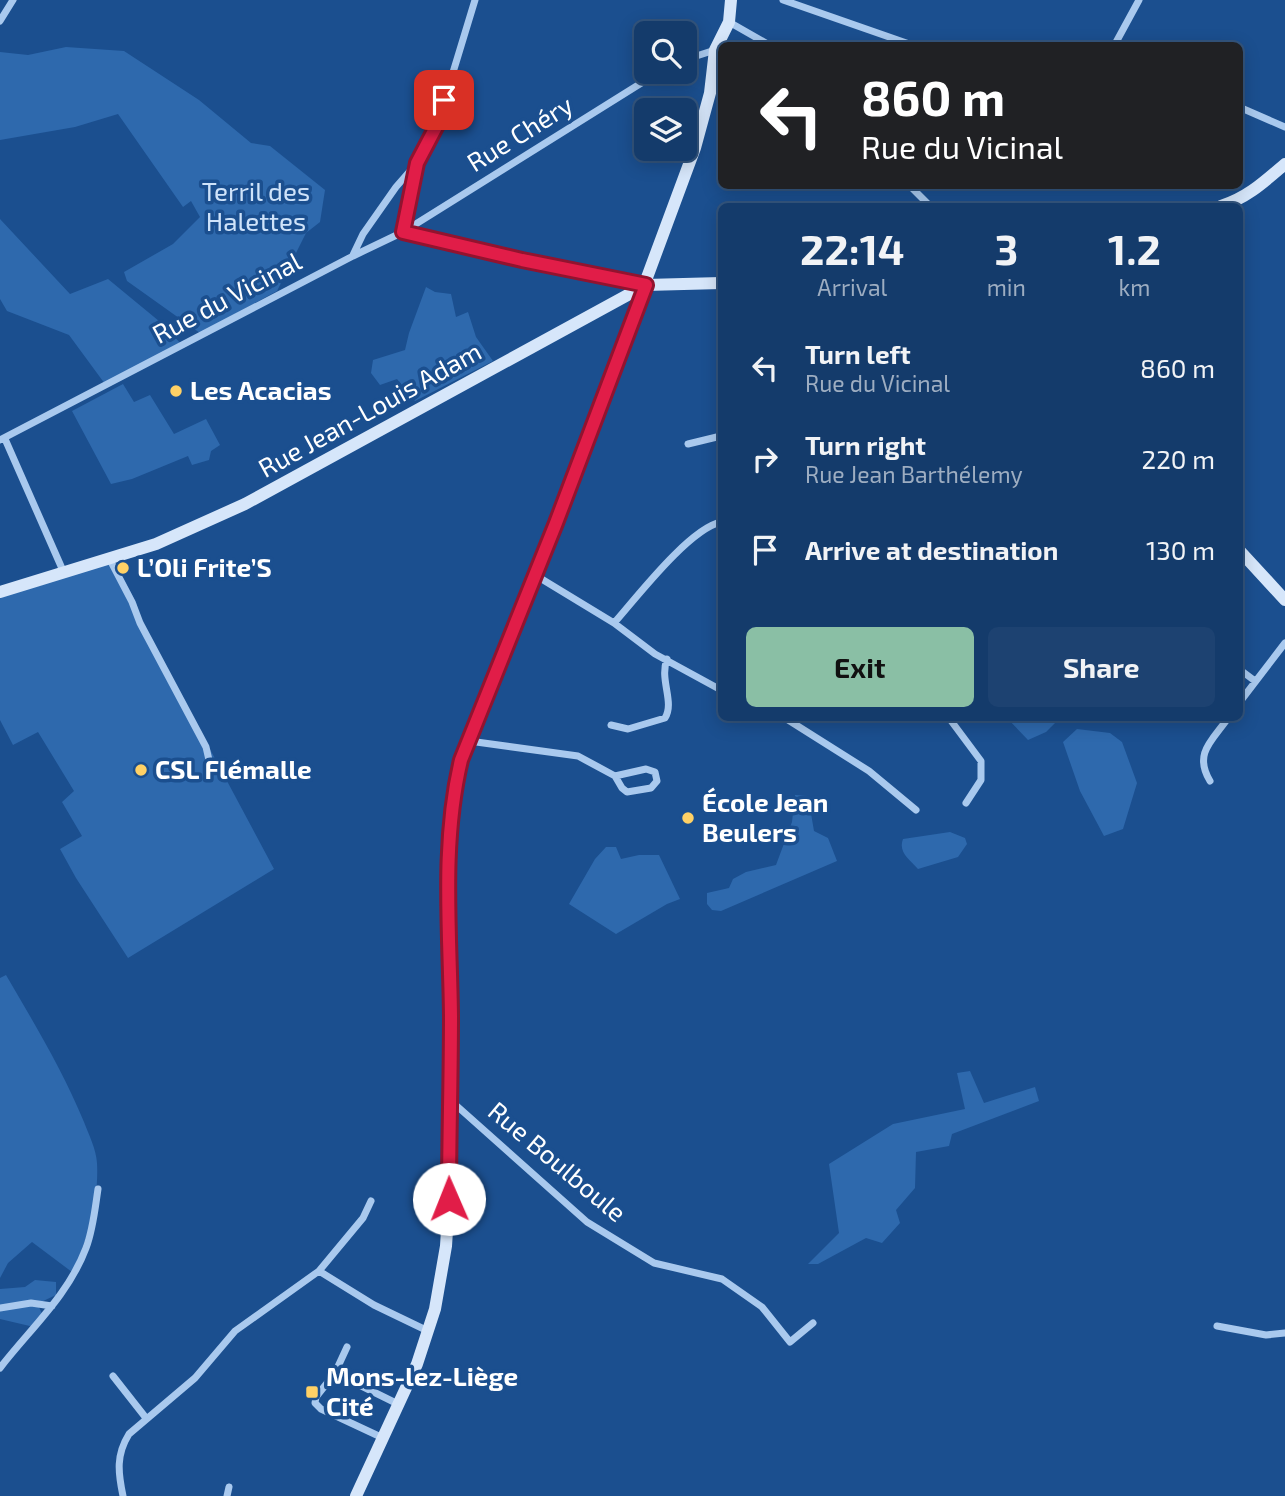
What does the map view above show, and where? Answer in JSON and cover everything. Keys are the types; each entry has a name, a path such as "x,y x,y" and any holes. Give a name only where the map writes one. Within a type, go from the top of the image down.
{"street":[{"path":"0,20 13,0"},
{"path":"353,256 363,234 396,187 417,163 437,125 475,0"},
{"path":"719,42 729,22 731,0"},
{"path":"783,0 904,42"},
{"path":"1116,42 1139,0"},
{"path":"729,22 764,42"},
{"path":"356,1496 400,1405 429,1332 449,1219 449,853 452,797 461,760 646,285 695,148 710,93 718,44"},
{"path":"697,56 715,50"},
{"name":"Rue Chéry","path":"403,232 640,84"},
{"path":"1243,109 1285,127"},
{"path":"417,163 403,232 646,285 718,283"},
{"path":"1230,203 1256,189 1285,164"},
{"path":"913,189 927,203"},
{"name":"Rue du Vicinal","path":"2,440 403,232"},
{"name":"Rue Jean-Louis Adam","path":"0,592 156,544 245,504 646,285"},
{"path":"688,444 718,437"},
{"path":"2,440 64,573"},
{"path":"614,623 690,540 711,524 718,523"},
{"path":"1243,554 1285,600"},
{"path":"109,558 206,747 209,760"},
{"path":"535,575 614,623 655,654 718,688"},
{"path":"1243,698 1285,643"},
{"path":"611,725 628,729 664,718 668,710 663,680 667,659"},
{"path":"1243,672 1255,681"},
{"path":"790,721 869,771 916,810"},
{"path":"951,721 981,761 981,780 966,803"},
{"path":"1210,781 1203,767 1203,755 1226,721"},
{"path":"469,741 579,756 615,776 622,788 630,793 651,788 657,780 655,772 649,769 615,776"},
{"name":"Rue Boulboule","path":"449,1099 597,1229 654,1263 722,1279 762,1307 790,1342 813,1323"},
{"path":"0,1368 33,1331 77,1269 86,1248 98,1189"},
{"path":"123,1496 118,1460 122,1446 130,1434 195,1378 235,1331 319,1270 363,1218 371,1202"},
{"path":"319,1270 374,1305 429,1332"},
{"path":"0,1308 31,1303 52,1306"},
{"path":"1217,1326 1266,1335 1285,1333"},
{"path":"347,1347 335,1373 316,1397 315,1403 321,1409 383,1438"},
{"path":"335,1373 400,1405"},
{"path":"113,1376 146,1418"},
{"path":"227,1496 229,1486"}],"green space":[{"name":"Terril des Halettes","path":"66,47 124,51 199,100 251,143 270,146 325,190 320,222 306,233 277,291 200,333 127,281 124,272 173,244 200,217 191,201 183,207 118,114 75,127 0,140 0,52 28,55"},
{"path":"0,219 70,294 108,279 165,326 180,343 105,384 69,335 7,311 0,299"},
{"path":"426,287 435,292 451,294 456,317 468,312 476,337 493,361 415,401 397,379 380,385 371,373 373,360 405,350"},
{"path":"123,384 134,402 150,395 174,434 206,419 220,445 211,451 209,460 192,465 188,456 132,479 111,484 72,411"},
{"name":"CSL Flémalle","path":"114,561 136,602 141,620 274,869 128,958 60,849 82,836 62,802 74,791 38,732 13,745 0,720 0,595"},
{"path":"1010,721 1057,721 1046,732 1028,740"},
{"path":"1077,729 1110,733 1122,742 1137,783 1123,829 1104,836 1080,791 1063,742"},
{"path":"795,795 808,796 814,831 828,838 837,861 721,911 712,910 707,904 707,893 729,888 733,879 746,872 776,865 792,822"},
{"path":"950,832 965,838 967,844 958,857 918,869 903,852 903,839"},
{"path":"606,847 616,847 621,859 659,855 680,899 616,934 569,904 595,859"},
{"path":"6,975 67,1084 95,1153 97,1177 94,1205 83,1247 72,1272 32,1242 8,1263 0,1278 0,978"},
{"path":"970,1071 984,1103 1035,1087 1039,1101 952,1134 949,1146 916,1152 915,1188 896,1210 900,1223 882,1243 866,1238 818,1264 808,1264 839,1233 829,1164 893,1124 965,1109 957,1073"},
{"path":"35,1280 56,1282 56,1295 39,1303 43,1316 34,1327 0,1319 0,1289 25,1287"}],"place":[{"name":"Les Acacias","path":"176,391"},
{"name":"L’Oli Frite’S","path":"123,568"},
{"name":"CSL Flémalle","path":"141,770"},
{"name":"École Jean Beulers","path":"688,818"},
{"name":"Mons-lez-Liège Cité","path":"312,1392"}],"route":[{"path":"444,100 437,125 417,163 403,232 646,285 556,523 461,760 452,797 448,878 451,1017 449,1199"}]}
